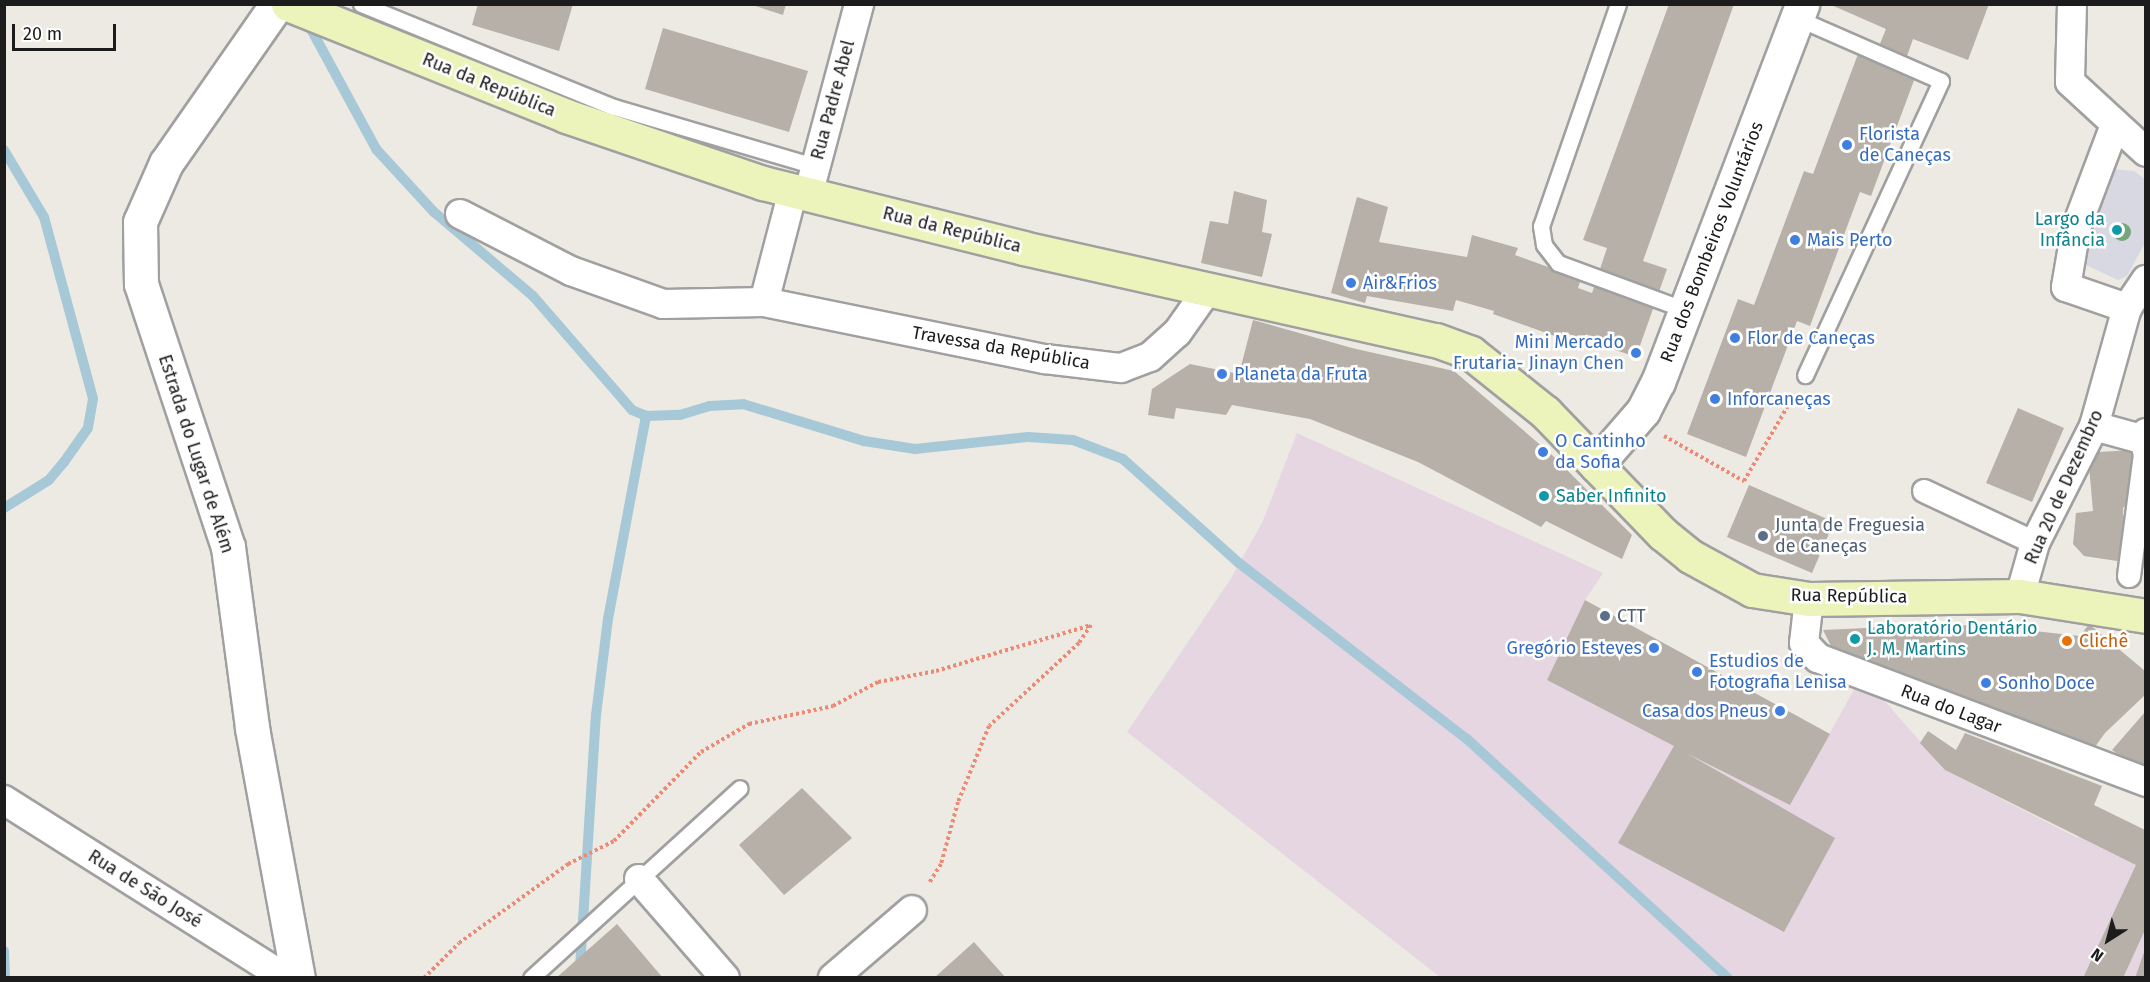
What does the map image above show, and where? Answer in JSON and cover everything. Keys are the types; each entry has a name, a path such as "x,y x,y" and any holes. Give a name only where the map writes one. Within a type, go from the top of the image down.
{"main road":[{"name":"Rua da República","path":"309,8 566,116 805,184 1209,289 1436,340 1471,353 1545,412 1596,465"},
{"name":"Rua República","path":"1596,465 1651,523 1690,556 1752,590 1809,599 2020,596 2145,616"}],"street":[{"name":"Estrada do Lugar de Além","path":"277,4 166,163 140,222 141,284 228,547 252,728 298,978"},
{"name":"Rua Padre Abel","path":"805,184 859,4"},
{"path":"2072,4 2070,82 2145,152"},
{"name":"Rua dos Bombeiros Voluntários","path":"1596,465 1637,418 1658,382 1800,11"},
{"path":"2115,125 2076,228 2066,287 2127,308 2145,280"},
{"path":"764,302 805,184"},
{"name":"Travessa da República","path":"460,214 571,271 663,304 764,302 1045,359 1121,368 1150,357 1177,333 1209,289"},
{"name":"Rua 20 de Dezembro","path":"2020,596 2035,543 2094,426 2127,308"},
{"path":"2094,426 2143,436 2145,455 2129,576"},
{"path":"1924,490 2035,543"},
{"name":"Rua do Lagar","path":"1809,599 1804,643 1818,658 2145,782"},
{"name":"Rua de São José","path":"4,800 286,978"},
{"path":"639,879 725,978"},
{"path":"833,978 912,910"}],"lane":[{"path":"361,4 805,184"},
{"path":"1618,4 1541,226 1545,245 1558,263 1686,310"},
{"path":"1800,11 1941,81 1805,375"},
{"path":"531,978 740,788"}],"path":[{"path":"1637,418 1682,449 1744,482 1805,375"},
{"path":"424,978 459,943 568,864 614,841 701,752 749,724 833,706 878,682 936,671 1091,626 1079,643 990,726 958,802 941,864 912,910"},
{"path":"1367,978 1378,978"}],"shaded area":[{"name":"Largo da Infância","path":"2112,169 2134,171 2145,179 2145,243 2127,276 2118,280 2086,265 2082,255"},
{"path":"1297,433 1603,573 1585,600 1547,680 1790,805 1862,675 1945,770 2078,838 2094,805 2145,830 2145,948 2135,978 1440,977 1127,732 1230,580 1262,523"}],"building":[{"path":"478,4 573,4 559,51 472,25"},
{"path":"749,4 786,4 783,15"},
{"path":"1669,4 1734,4 1643,261 1667,269 1636,357 1563,332 1560,338 1493,314 1494,311 1456,300 1453,311 1367,296 1365,303 1331,293 1357,197 1388,207 1379,242 1467,257 1472,235 1518,248 1515,255 1581,279 1578,288 1592,293 1607,248 1583,240"},
{"path":"1829,4 1989,4 1968,60 1913,39 1905,62 1919,67 1871,196 1860,192 1810,326 1797,321 1746,457 1687,434 1738,299 1754,305 1804,171 1813,174 1861,46 1877,51 1886,29"},
{"path":"663,28 808,71 789,132 645,89"},
{"path":"1234,191 1267,200 1262,232 1272,234 1262,277 1201,263 1210,221 1228,224"},
{"path":"1253,320 1352,348 1454,371 1551,454 1632,535 1622,559 1546,521 1541,527 1418,462 1310,419 1232,405 1226,415 1176,408 1174,419 1148,415 1152,389 1190,364 1239,374"},
{"path":"2018,408 2064,428 2032,502 1986,483"},
{"path":"2132,450 2136,495 2123,508 2124,554 2117,561 2084,556 2073,544 2076,513 2093,511 2089,466 2099,452"},
{"path":"1749,485 1834,522 1812,573 1727,537"},
{"path":"1585,600 1830,734 1790,805 1686,753 1835,838 1784,932 1618,843 1674,746 1547,680"},
{"path":"1972,624 2080,636 2089,624 2145,671 2145,695 2105,733 2089,755 2058,732 2052,740 1832,648 1823,630 1887,627 1927,632"},
{"path":"2145,712 2145,774 2112,750"},
{"path":"1928,731 1956,750 1965,733 2102,786 2094,805 2145,830 2145,930 2123,978 2083,978 2136,865 1945,770 1920,743"},
{"path":"802,788 852,838 784,895 739,845"},
{"path":"617,924 663,978 556,978"},
{"path":"974,942 1006,978 934,978"},
{"path":"2145,949 2145,978 2135,978"}],"waterway":[{"path":"305,18 376,149 434,212 533,296 632,410 646,416 680,415 709,406 743,404 864,441 915,449 1028,437 1073,440 1123,459 1239,563 1467,739 1728,978"},
{"path":"4,150 44,217 93,399 88,428 64,462 49,480 4,508"},
{"path":"580,968 596,715 608,619 646,416"},
{"path":"4,951 5,978"}],"place":[{"name":"Florista de Caneças","path":"1847,145"},
{"name":"Largo da Infância","path":"2117,230"},
{"name":"Mais Perto","path":"1795,240"},
{"name":"Air&Frios","path":"1351,283"},
{"name":"Flor de Caneças","path":"1735,338"},
{"name":"Mini Mercado Frutaria- Jinayn Chen","path":"1636,353"},
{"name":"Planeta da Fruta","path":"1222,374"},
{"name":"Inforcaneças","path":"1715,399"},
{"name":"O Cantinho da Sofia","path":"1543,452"},
{"name":"Saber Infinito","path":"1544,496"},
{"name":"Junta de Freguesia de Caneças","path":"1763,536"},
{"name":"CTT","path":"1605,616"},
{"name":"Laboratório Dentário J. M. Martins","path":"1855,639"},
{"name":"Clichê","path":"2067,641"},
{"name":"Gregório Esteves","path":"1654,648"},
{"name":"Estudios de Fotografia Lenisa","path":"1697,672"},
{"name":"Sonho Doce","path":"1986,683"},
{"name":"Casa dos Pneus","path":"1780,711"}]}
